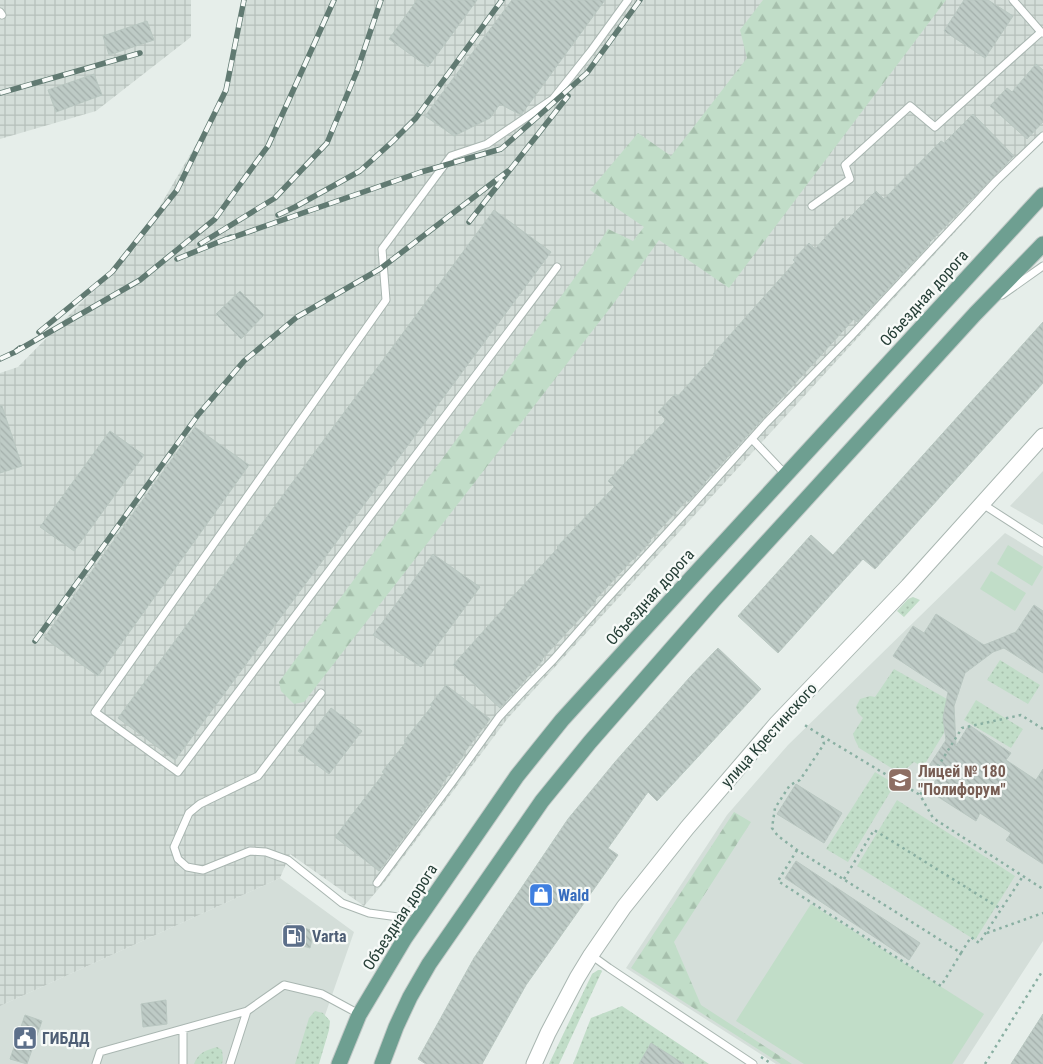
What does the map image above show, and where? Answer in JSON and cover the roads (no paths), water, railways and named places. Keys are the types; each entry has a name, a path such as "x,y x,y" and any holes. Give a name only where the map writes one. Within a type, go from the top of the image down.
{"main road":[{"name":"Объездная дорога","path":"338,1064 359,1014 404,938 517,776 562,720 1043,195"},
{"path":"382,1064 410,997 429,964 542,801 590,742 714,600 975,314 1043,244"}],"street":[{"name":"улица Крестинского","path":"534,1064 548,1032 591,955 624,906 687,828 776,723 908,586 1043,436"}],"lane":[{"path":"557,267 178,772 95,712 386,300 382,249 445,164 451,156 487,144 553,99 628,0"},
{"path":"812,206 850,178 845,165 910,106 935,127 1042,32 1013,0"},
{"path":"377,883 465,766 499,717 554,659 752,439 914,270 996,181 1043,136"},
{"path":"975,314 1043,266"},
{"path":"752,439 786,475"},
{"path":"981,503 1043,543"},
{"path":"320,693 258,776 200,804 189,813 174,847 178,859 188,867 203,870 250,851 266,852 288,860 342,903 369,914 398,917 431,900"},
{"path":"591,955 753,1064"},
{"path":"96,1064 100,1052 247,1011 284,985 322,994 359,1014"},
{"path":"230,1064 247,1011"},
{"path":"183,1029 183,1064"}],"railway":[{"path":"39,332 112,272 177,190 226,90 244,0"},
{"path":"15,352 140,280 215,219 268,146 334,0"},
{"path":"200,244 275,198 327,143 357,71 381,0"},
{"path":"278,215 360,171 392,142 416,118 502,0"},
{"path":"225,240 421,172 501,149 587,73 640,0"},
{"path":"0,93 140,53"},
{"path":"469,222 568,96"},
{"path":"35,641 198,415 244,361 297,317 380,269 508,171"},
{"path":"177,259 231,237"},
{"path":"0,359 20,348"}],"place":[{"name":"Лицей № 180 \"Полифорум\"","path":"900,780"},
{"name":"Wald","path":"541,895"},
{"name":"Varta","path":"294,936"},
{"name":"ГИБДД","path":"25,1038"}]}
